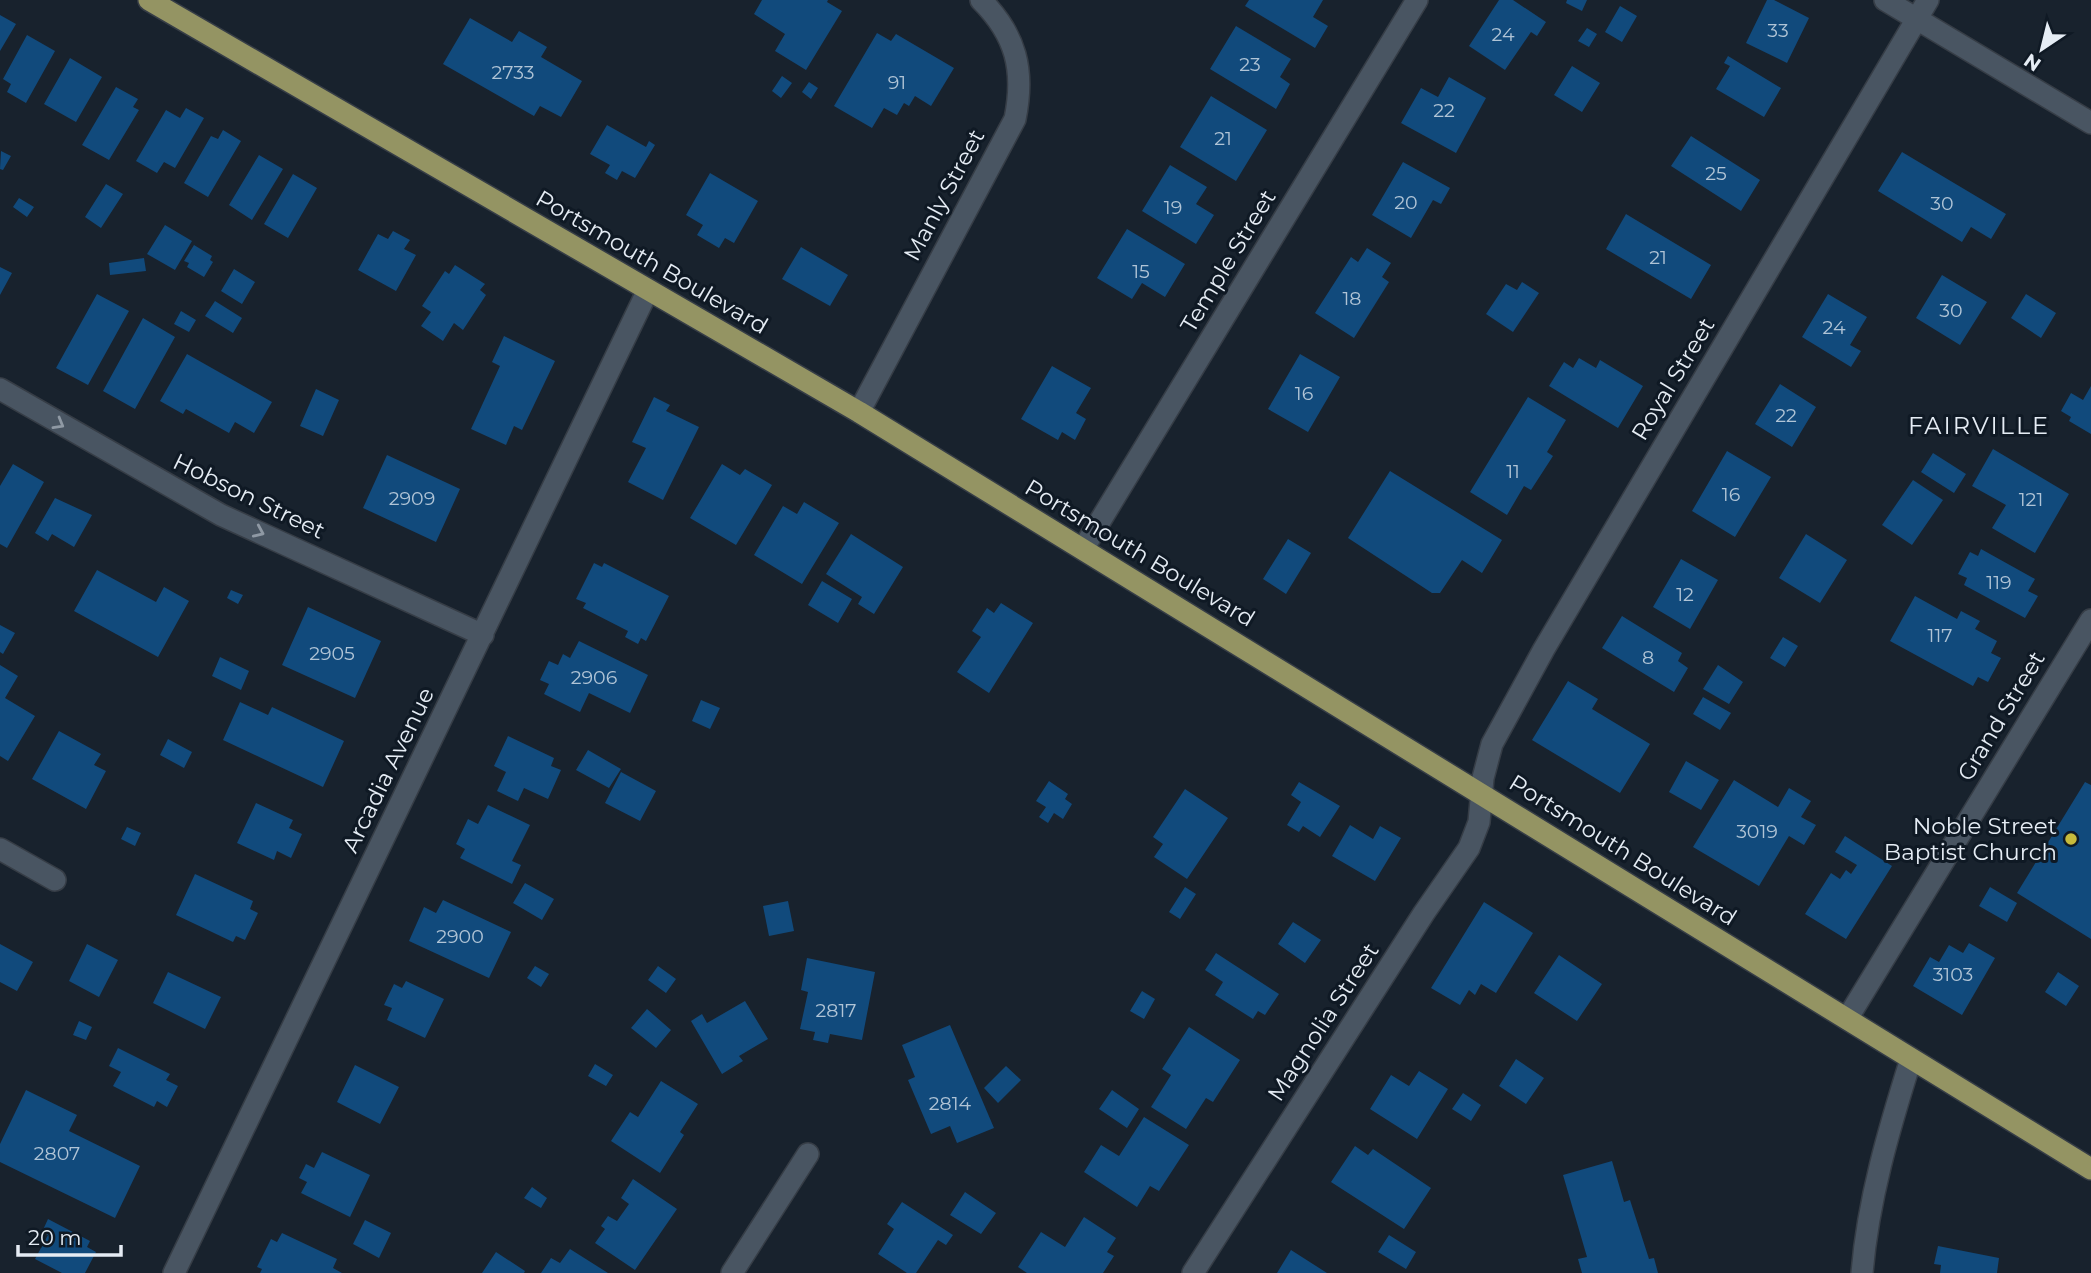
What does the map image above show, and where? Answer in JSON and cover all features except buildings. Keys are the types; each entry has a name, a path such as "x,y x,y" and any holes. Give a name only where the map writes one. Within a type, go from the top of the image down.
{"main road":[{"name":"Portsmouth Boulevard","path":"149,0 859,412 2091,1169"}],"street":[{"name":"Manly Street","path":"859,412 1015,119 1020,96 1020,72 1012,43 998,17 981,0"},
{"name":"Temple Street","path":"1083,549 1417,0"},
{"path":"1885,0 2091,123"},
{"name":"Royal Street","path":"1482,793 1492,744 1544,649 1928,0"},
{"name":"Arcadia Avenue","path":"174,1273 648,289"},
{"name":"Hobson Street","path":"0,389 221,516 483,635"},
{"name":"Grand Street","path":"1847,1019 2091,620"},
{"name":"Magnolia Street","path":"1193,1273 1424,913 1469,848 1479,822 1482,793"},
{"path":"0,849 55,880"},
{"path":"1862,1273 1876,1182 1911,1059"},
{"path":"732,1273 808,1154"}],"place":[{"name":"Noble Street Baptist Church","path":"2071,839"}],"district":[{"name":"FAIRVILLE","path":"1979,426"}]}
